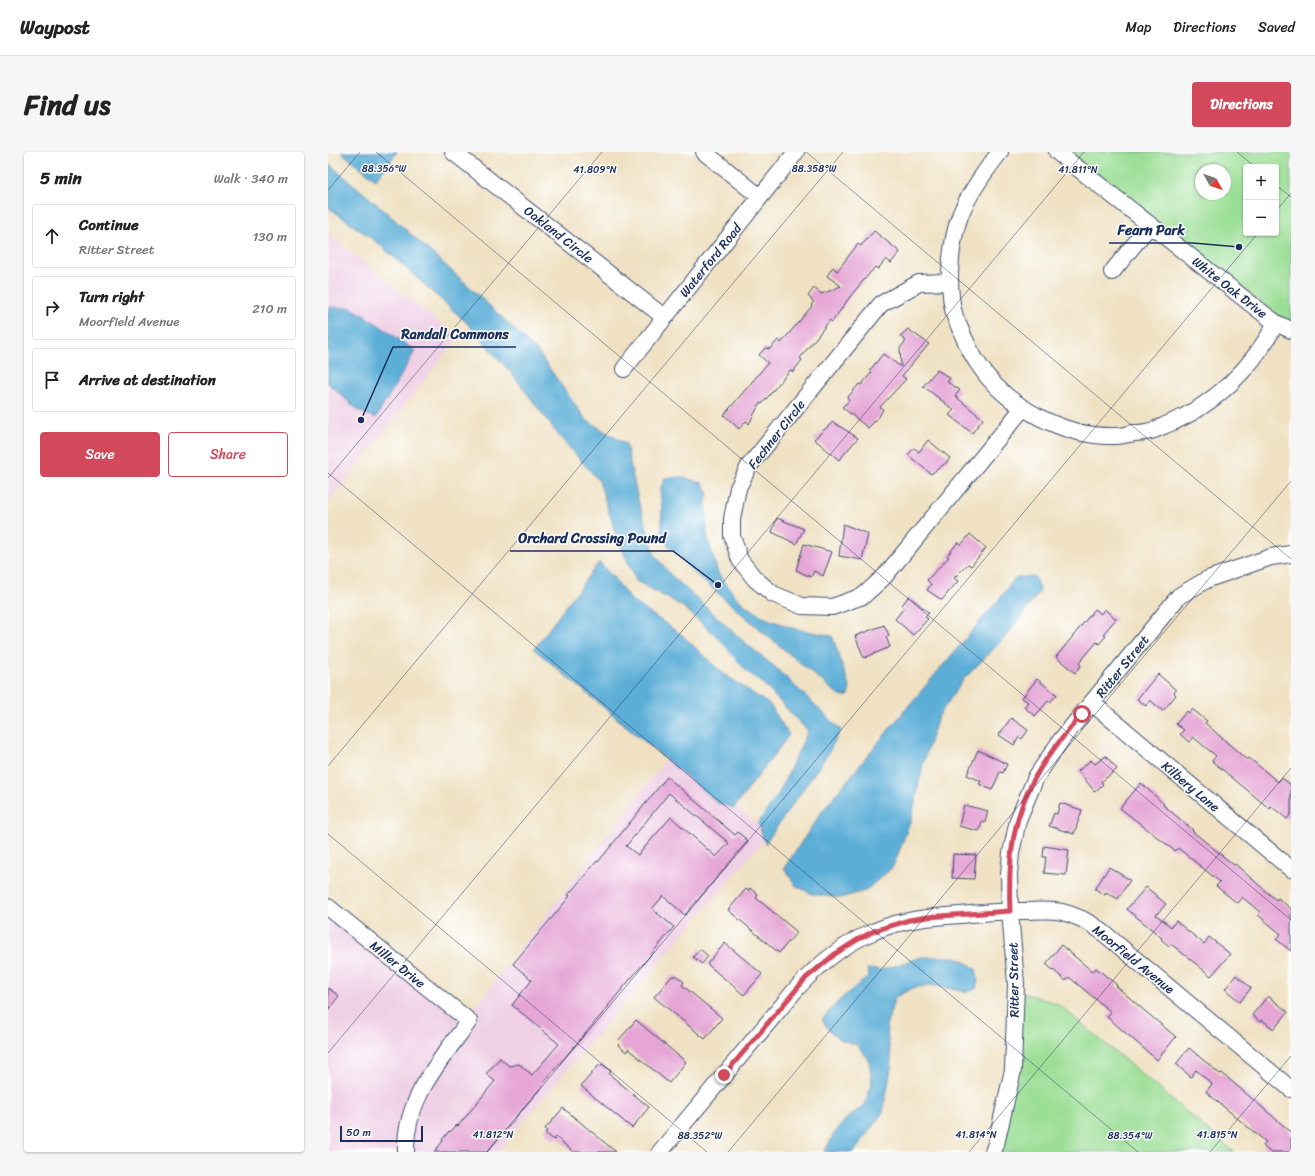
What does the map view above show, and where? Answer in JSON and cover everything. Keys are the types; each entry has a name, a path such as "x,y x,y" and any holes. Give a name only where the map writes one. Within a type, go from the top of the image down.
{"street":[{"name":"Oakland Circle","path":"453,152 664,317"},
{"path":"704,152 760,197"},
{"name":"Waterford Road","path":"624,368 796,152"},
{"path":"1000,152 979,179 961,213 953,245 949,282 955,317 979,366 997,386 1023,408 1051,424 1084,434 1116,436 1152,430 1181,419 1215,398 1237,377 1257,354 1276,323"},
{"name":"White Oak Drive","path":"1057,152 1276,323 1291,330"},
{"path":"1112,272 1150,225"},
{"name":"Fechner Circle","path":"949,282 919,283 881,304 749,466 738,488 732,518 732,536 740,560 755,579 773,594 802,606 832,607 863,596 884,577 1023,408"},
{"name":"Ritter Street","path":"993,1152 1013,1070 1016,984 1010,911 1009,874 1016,824 1029,789 1041,767 1060,740 1179,596 1208,579 1271,557 1291,554"},
{"name":"Kilbery Lane","path":"1092,703 1291,869"},
{"name":"Miller Drive","path":"328,906 469,1021 426,1079 417,1097 409,1120 406,1152"},
{"name":"Moorfield Avenue","path":"660,1152 811,973 835,954 874,931 909,920 927,917 1010,911 1052,910 1078,917 1094,925 1291,1089"}],"shaded area":[{"path":"328,234 458,337 328,503"},
{"path":"671,753 769,834 497,1152 328,1152 328,911 464,1021"}],"green space":[{"path":"1069,152 1291,152 1291,326"},
{"path":"1023,993 1058,1004 1234,1152 995,1152"}],"water":[{"path":"341,152 397,152 376,180"},
{"path":"328,163 378,205 472,289 537,351 586,420 626,444 638,500 655,555 671,575 742,640 776,668 841,730 827,755 765,844 759,824 776,799 808,731 722,641 682,606 636,581 616,535 599,481 559,436 517,380 467,323 379,244 328,207"},
{"path":"330,307 352,308 415,351 376,418 359,411 328,383 328,310"},
{"path":"682,477 702,483 708,492 706,502 707,536 718,573 737,598 765,618 792,628 832,636 850,688 848,696 840,696 770,638 692,571 668,545 661,533 662,510 660,490 665,478"},
{"path":"599,562 631,600 682,635 720,671 770,705 789,735 734,808 718,803 534,649"},
{"path":"1016,577 1035,577 1040,591 1008,634 963,680 938,717 923,764 911,820 893,867 865,891 840,898 812,894 796,886 784,868 823,810"},
{"path":"921,957 955,957 964,961 976,969 978,979 976,989 968,992 930,985 913,988 895,997 886,1026 892,1064 883,1112 854,1152 824,1152 834,1134 845,1120 865,1104 872,1082 869,1061 857,1045 839,1039 828,1029 822,1020 832,1008 856,986 869,977 867,969 881,970"}],"building":[{"path":"874,231 900,252 891,263 886,259 878,269 875,267 852,294 832,322 830,320 800,358 802,360 793,372 790,370 762,404 760,403 749,424 746,421 739,429 724,415 768,363 759,355 765,348 770,349 778,340 781,343 812,306 811,305 814,302 808,296 814,288 822,294 841,286 827,276 833,267 837,271 858,244 861,246"},
{"path":"908,329 929,344 902,376 906,379 880,407 883,409 879,417 868,428 842,407 849,401 847,398 859,384 861,385 872,372 870,370 883,354 901,367 900,348 906,341 900,336"},
{"path":"937,370 950,378 947,382 960,390 955,396 983,419 972,433 949,415 954,410 923,386"},
{"path":"833,422 858,438 839,460 814,439"},
{"path":"928,440 950,458 931,474 908,455 914,448 919,452"},
{"path":"777,518 804,529 796,544 772,532"},
{"path":"843,524 868,534 862,560 839,556"},
{"path":"970,534 986,548 971,566 968,564 954,578 958,581 942,600 927,590 931,584 927,580 949,557 947,556 958,542 961,545"},
{"path":"804,544 832,552 823,576 814,571 811,577 796,570"},
{"path":"909,596 929,613 925,617 928,619 913,635 895,619 904,608 902,605"},
{"path":"1095,609 1101,614 1104,609 1116,619 1103,634 1106,636 1099,644 1097,642 1079,663 1081,665 1075,673 1056,657"},
{"path":"884,625 889,635 886,637 890,647 864,658 855,636"},
{"path":"1158,674 1176,690 1174,693 1176,695 1163,711 1150,700 1146,706 1137,699"},
{"path":"1037,679 1057,695 1050,702 1048,701 1035,716 1024,707 1028,702 1022,698"},
{"path":"1192,709 1207,721 1205,723 1247,760 1249,758 1278,782 1282,778 1291,785 1291,814 1287,819 1271,806 1270,809 1212,761 1216,756 1193,737 1189,742 1180,734 1184,730 1176,724 1187,711 1189,713"},
{"path":"1011,718 1028,730 1022,739 1019,737 1014,745 999,735"},
{"path":"978,750 1007,764 1003,773 1000,772 992,790 979,784 981,781 967,775"},
{"path":"1106,756 1117,769 1101,782 1103,784 1095,792 1078,771 1091,760 1095,764"},
{"path":"667,777 735,835 738,832 748,841 685,915 663,896 652,909 674,927 487,1152 434,1152 449,1131 450,1132 457,1125 458,1126 495,1081 486,1074 500,1058 509,1066 519,1064 532,1075 559,1044 512,1005 532,980 513,964 570,896 568,895 597,861 598,862","holes":["669,793 729,843 716,857 671,817 638,855 626,846"]},
{"path":"1141,783 1164,804 1163,805 1193,830 1192,831 1234,865 1235,864 1276,900 1278,898 1291,909 1291,951 1276,939 1281,934 1258,915 1260,912 1242,897 1237,903 1216,886 1220,882 1178,848 1175,851 1120,808"},
{"path":"1060,803 1082,810 1074,834 1049,826 1054,813 1057,814"},
{"path":"964,805 988,811 985,822 982,821 979,831 959,826"},
{"path":"1044,846 1069,850 1066,875 1044,873 1046,857 1043,857"},
{"path":"953,854 976,855 974,879 952,878"},
{"path":"1109,867 1130,880 1118,899 1106,892 1105,895 1095,889"},
{"path":"1146,887 1166,904 1156,915 1171,927 1176,921 1204,944 1209,937 1230,954 1211,976 1171,944 1169,946 1161,939 1162,938 1127,909"},
{"path":"750,888 758,895 756,898 797,932 779,953 728,910 746,889 748,891"},
{"path":"725,943 762,974 744,995 707,964"},
{"path":"1061,945 1093,972 1096,968 1176,1037 1157,1060 1107,1017 1111,1012 1069,977 1066,981 1046,964"},
{"path":"700,949 708,956 702,964 693,957"},
{"path":"675,975 684,982 682,985 722,1018 705,1039 654,997 672,976 674,977"},
{"path":"1236,975 1251,988 1240,1002 1225,989"},
{"path":"328,988 339,996 328,1010"},
{"path":"1268,996 1288,1012 1274,1029 1262,1020 1260,1022 1252,1015"},
{"path":"636,1020 686,1062 669,1083 628,1049 626,1052 618,1045 620,1043 618,1041"},
{"path":"1189,1048 1220,1074 1222,1073 1291,1132 1291,1152 1270,1152 1263,1146 1266,1142 1206,1092 1212,1084 1196,1070 1191,1077 1176,1064"},
{"path":"602,1064 611,1071 609,1074 649,1107 632,1128 581,1086 599,1065 601,1066"},
{"path":"563,1108 616,1152 573,1152 556,1137 554,1140 545,1133 547,1131 545,1129"}],"waterway":[{"path":"720,638 748,671 758,678"},
{"path":"759,824 776,799"}],"place":[{"name":"Fearn Park","path":"1239,247"},
{"name":"Randall Commons","path":"361,420"},
{"name":"Orchard Crossing Pound","path":"718,585"}],"route":[{"path":"724,1075 806,978 835,954 857,940 874,931 909,920 927,917 1010,911 1009,874 1011,853 1022,808 1029,789 1048,756 1082,714"}]}
